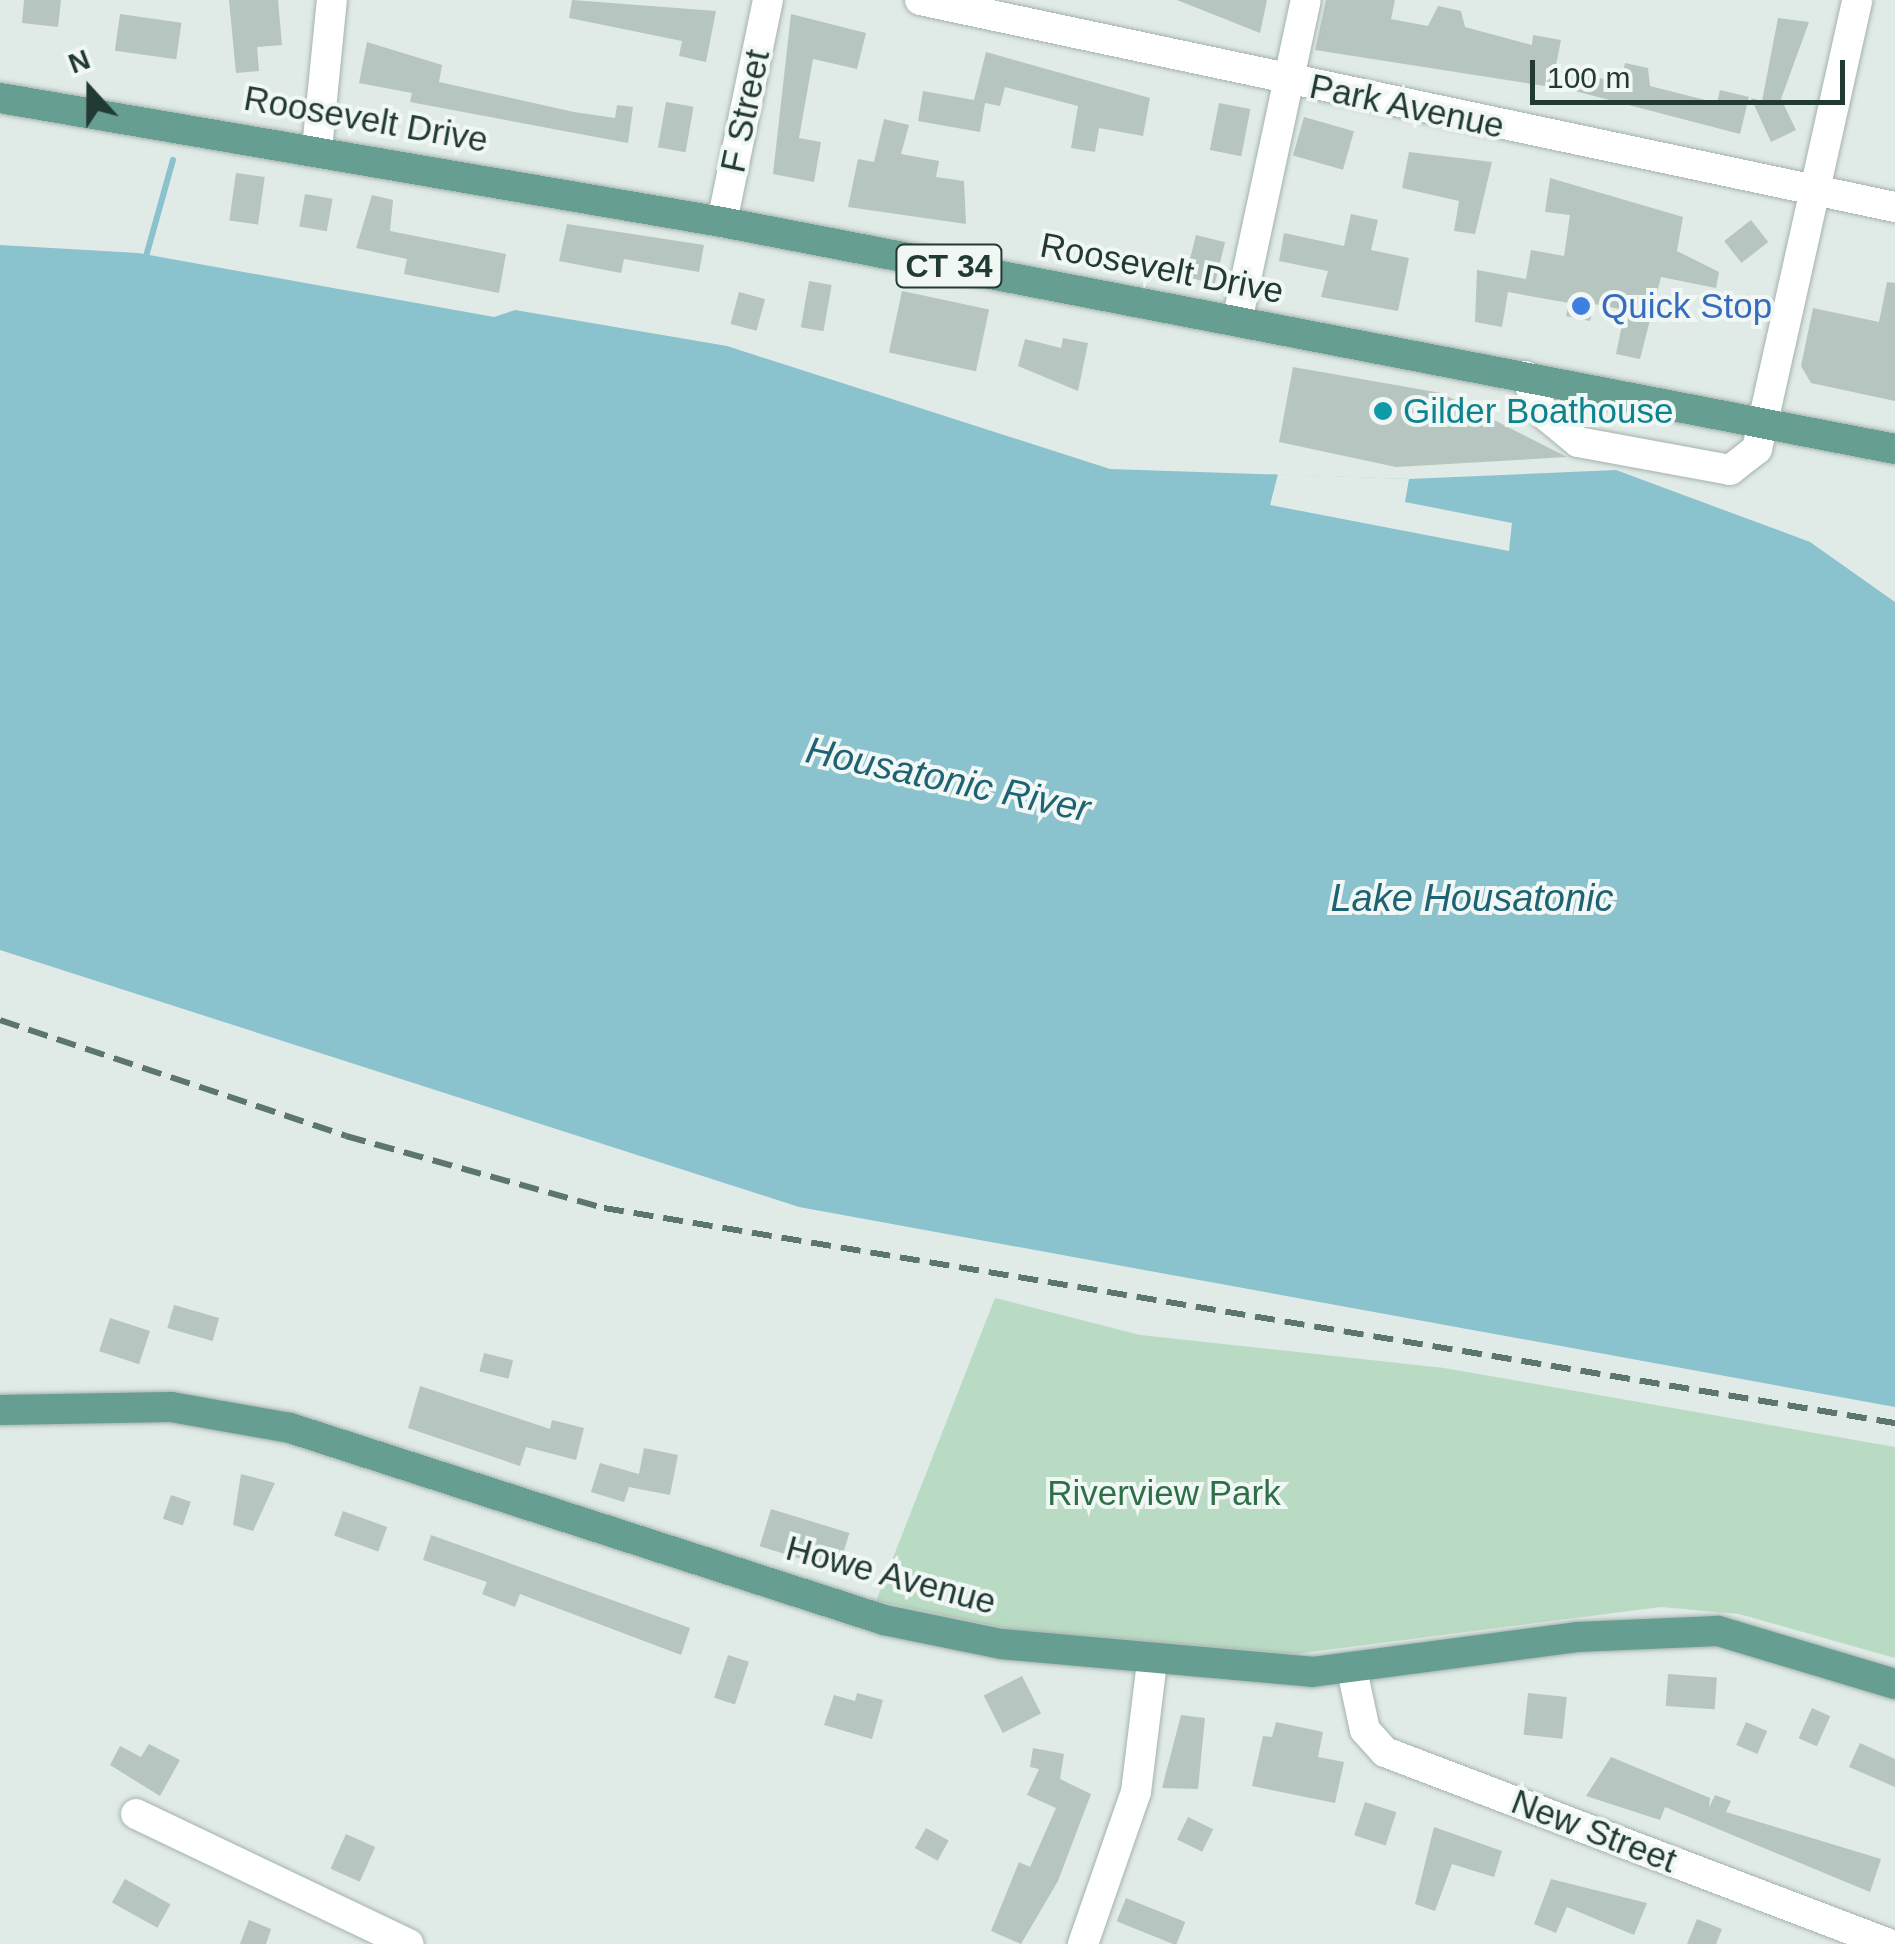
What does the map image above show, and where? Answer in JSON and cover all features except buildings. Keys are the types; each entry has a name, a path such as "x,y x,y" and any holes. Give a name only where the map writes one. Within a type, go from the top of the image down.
{"main road":[{"name":"Roosevelt Drive","path":"0,98 317,148 722,222 1895,450"},
{"name":"Howe Avenue","path":"0,1410 171,1408 290,1428 884,1620 1152,1662 1352,1670 1677,1630 1764,1639 1895,1684"}],"street":[{"path":"317,148 332,0"},
{"name":"F Street","path":"722,222 768,0"},
{"name":"Park Avenue","path":"920,0 1895,207"},
{"path":"1237,321 1306,0"},
{"path":"1525,376 1544,414 1578,442 1730,470 1757,449 1858,0"},
{"path":"1083,1944 1136,1792 1152,1662"},
{"name":"New Street","path":"1352,1670 1365,1730 1385,1752 1889,1944"},
{"path":"136,1814 409,1944"}],"green space":[{"name":"Riverview Park","path":"995,1298 1140,1335 1444,1368 1895,1447 1895,1658 1739,1614 1661,1607 1295,1654 1013,1630 876,1601"}],"water":[{"name":"Lake Housatonic","path":"0,245 138,253 494,317 515,310 727,346 1110,469 1409,479 1616,470 1810,542 1895,602 1895,1407 799,1207 0,950"}],"pier":[{"path":"1278,474 1409,479 1405,502 1512,523 1509,551 1270,505"}],"waterway":[{"path":"145,260 173,160"}],"railway":[{"path":"0,1020 346,1136 604,1208 1895,1423"}],"place":[{"name":"Quick Stop","path":"1581,306"},
{"name":"Gilder Boathouse","path":"1383,411"}],"water label":[{"name":"Housatonic River","path":"948,780"}]}
